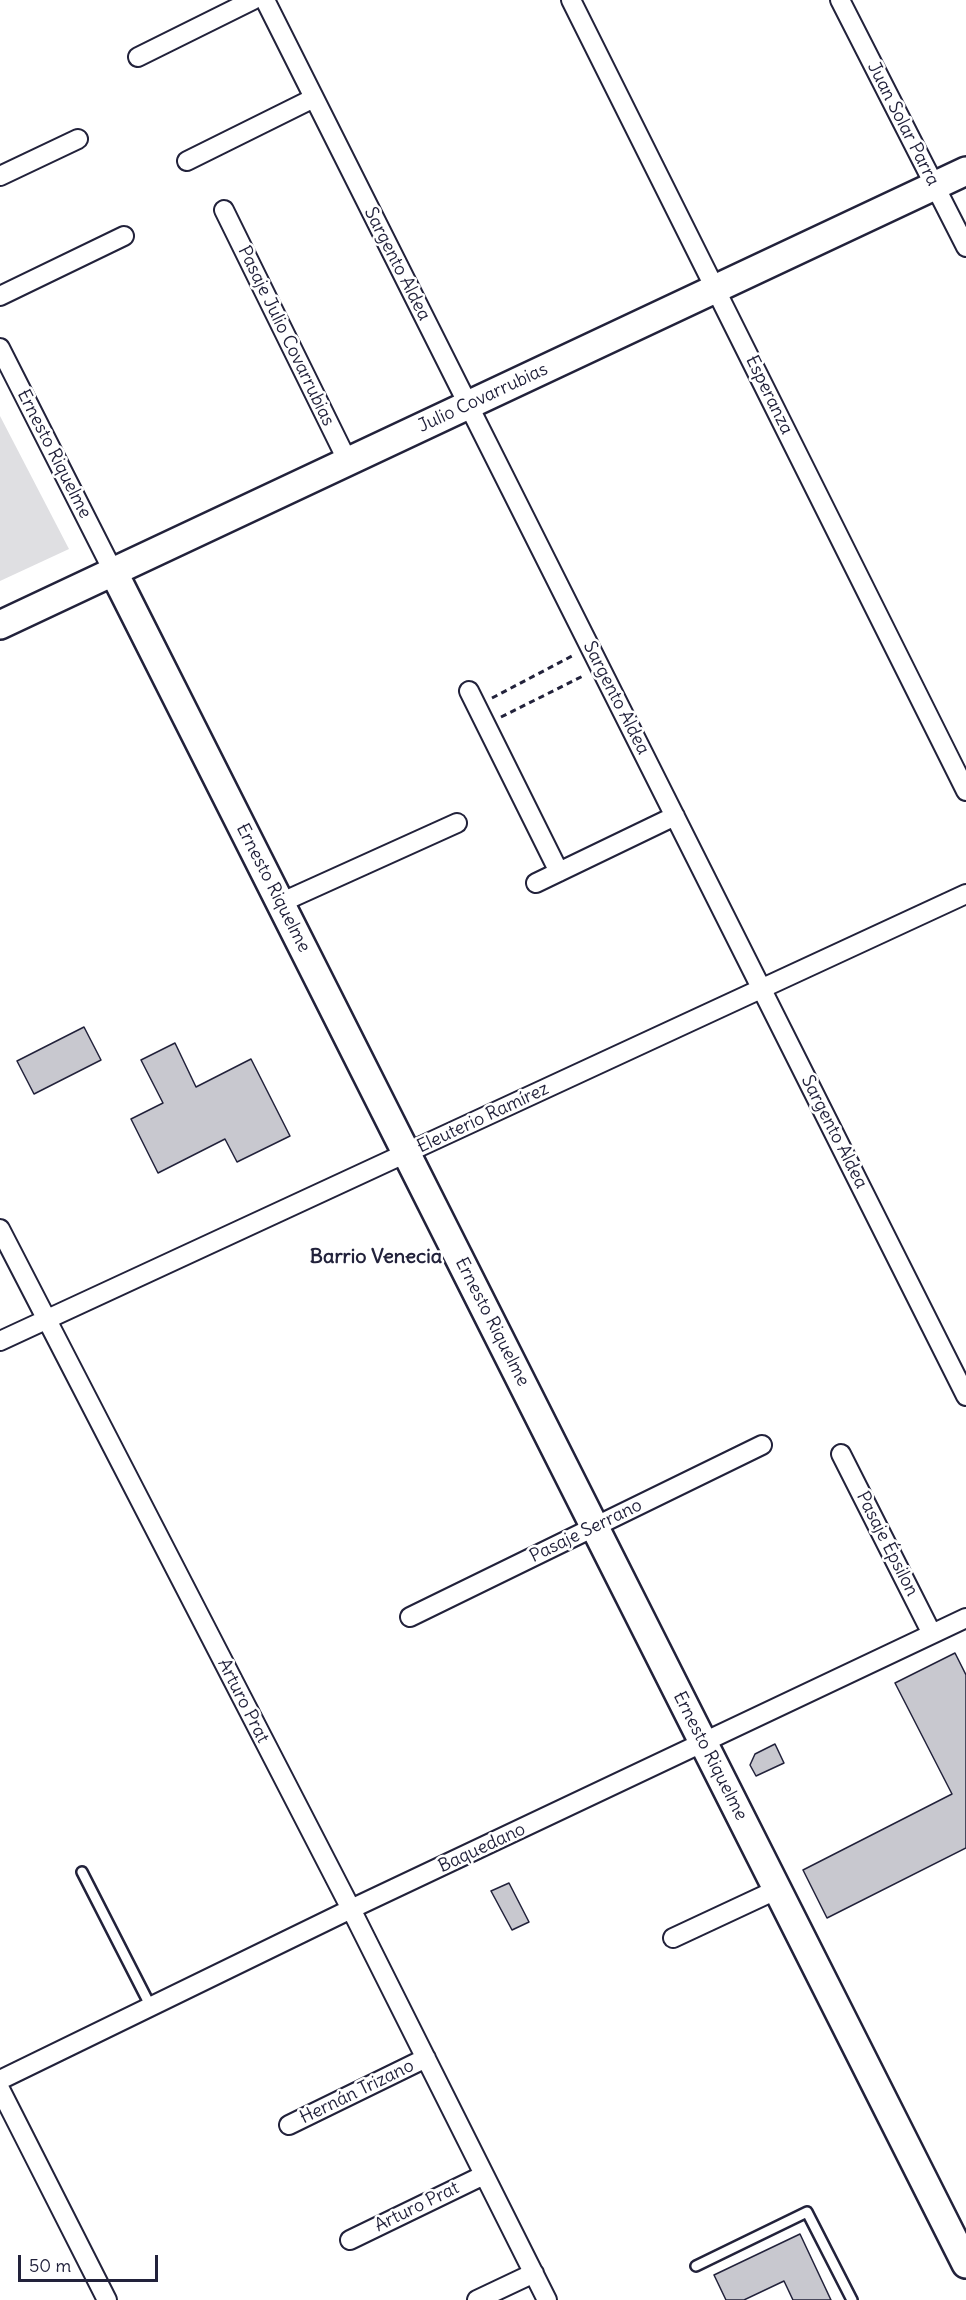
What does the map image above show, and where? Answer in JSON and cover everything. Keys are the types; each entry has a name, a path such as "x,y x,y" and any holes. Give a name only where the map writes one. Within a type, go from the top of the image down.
{"street":[{"path":"138,57 253,0"},
{"name":"Sargento Aldea","path":"265,0 966,1396"},
{"name":"Esperanza","path":"571,0 966,790"},
{"name":"Juan Solar Parra","path":"840,0 966,247"},
{"path":"187,161 314,98"},
{"path":"0,176 78,139"},
{"name":"Julio Covarrubias","path":"0,625 966,171"},
{"name":"Pasaje Julio Covarrubias","path":"224,210 348,462"},
{"path":"0,296 124,236"},
{"name":"Ernesto Riquelme","path":"0,348 966,2264"},
{"path":"473,698 559,872"},
{"path":"536,883 675,816"},
{"path":"280,903 457,823"},
{"name":"Eleuterio Ramírez","path":"0,1341 966,894"},
{"name":"Arturo Prat","path":"0,1229 351,1910 548,2300"},
{"name":"Pasaje Serrano","path":"410,1617 762,1444"},
{"name":"Pasaje Épsilon","path":"842,1454 932,1634"},
{"name":"Baquedano","path":"0,2080 351,1910 966,1618"},
{"path":"673,1938 778,1889"},
{"name":"Hernán Trizano","path":"289,2125 426,2058"},
{"path":"0,2089 107,2300"},
{"name":"Arturo Prat","path":"350,2240 484,2175"},
{"path":"477,2300 534,2273"}],"lane":[{"path":"82,1872 151,2007"},
{"path":"696,2266 807,2212 852,2300"}],"path":[{"path":"473,698 572,656"},
{"path":"486,724 583,676"}],"shaded area":[{"path":"0,416 69,549 0,581"}],"building":[{"path":"84,1027 101,1060 34,1094 17,1061"},
{"path":"175,1043 196,1087 251,1059 290,1136 237,1162 225,1139 158,1173 131,1119 163,1103 141,1060"},
{"path":"955,1653 966,1675 966,1848 827,1918 803,1870 952,1794 895,1683"},
{"path":"775,1744 784,1763 756,1776 750,1765 755,1754"},
{"path":"509,1883 529,1922 512,1930 491,1891"},
{"path":"800,2234 831,2300 793,2300 784,2281 744,2300 726,2300 714,2275"}],"district":[{"name":"Barrio Venecia","path":"376,1257"}]}
